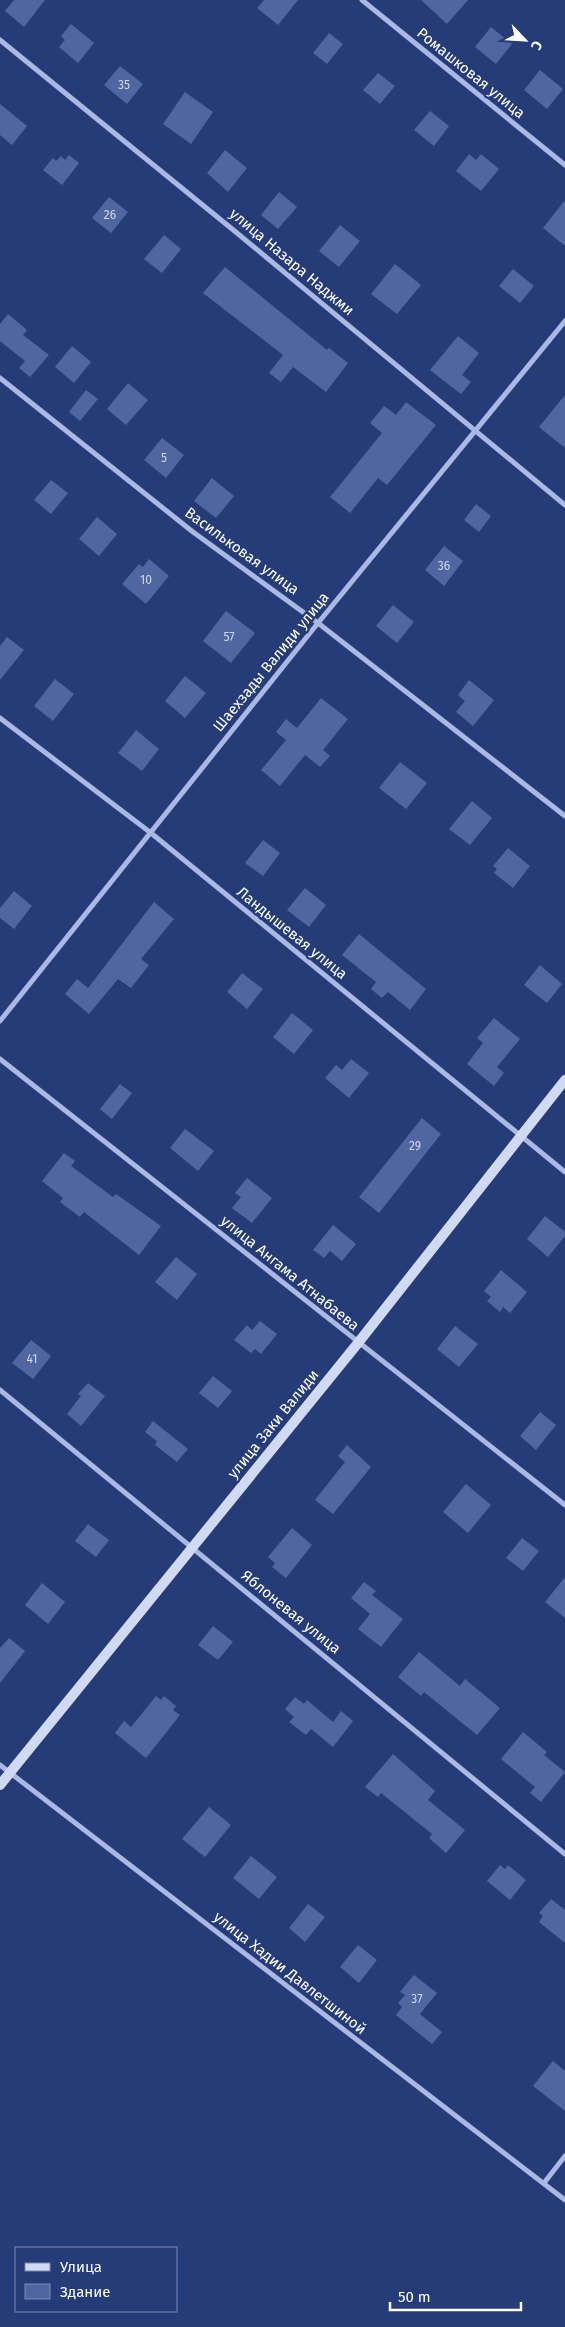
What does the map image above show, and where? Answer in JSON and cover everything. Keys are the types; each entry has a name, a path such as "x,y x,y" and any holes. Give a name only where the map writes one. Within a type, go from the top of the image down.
{"street":[{"name":"Ромашковая улица","path":"362,0 565,165"},
{"name":"улица Назара Наджми","path":"0,40 237,233 565,505"},
{"name":"Шаехзады Валиди улица","path":"0,1021 318,623 565,321"},
{"name":"Васильковая улица","path":"0,378 193,532 318,623 565,816"},
{"name":"Ландышевая улица","path":"0,718 151,833 565,1172"},
{"name":"улица Ангама Атнабаева","path":"0,1059 565,1505"},
{"name":"улица Заки Валиди","path":"0,1785 358,1343 565,1080"},
{"name":"Яблоневая улица","path":"0,1390 565,1854"},
{"name":"улица Хадии Давлетшиной","path":"0,1765 565,2200"},
{"path":"544,2183 565,2156"}],"building":[{"path":"14,0 45,0 24,27 5,11"},
{"path":"264,0 298,0 278,25 257,8"},
{"path":"421,0 468,0 447,24"},
{"path":"71,24 94,43 78,63 59,47 65,40 61,36"},
{"path":"491,27 512,44 496,64 475,47"},
{"path":"329,33 343,44 327,64 313,53"},
{"path":"120,66 143,84 127,104 104,85"},
{"path":"540,70 563,89 547,109 524,90"},
{"path":"378,73 395,86 380,104 363,90"},
{"path":"185,92 213,112 191,144 163,124"},
{"path":"0,104 27,126 12,145 0,135"},
{"path":"430,111 449,126 434,146 414,130"},
{"path":"225,150 247,168 228,192 207,173"},
{"path":"469,154 476,160 481,154 499,169 481,191 456,171"},
{"path":"69,155 79,163 62,185 43,170 53,158 56,161 61,156 65,160"},
{"path":"279,192 297,207 278,229 261,215"},
{"path":"109,197 128,212 111,233 92,218"},
{"path":"565,200 565,246 543,228"},
{"path":"340,225 360,241 339,267 319,251"},
{"path":"164,235 181,249 162,273 144,259"},
{"path":"395,264 421,285 397,314 371,294"},
{"path":"225,267 327,350 329,348 348,363 326,392 293,367 281,382 269,373 283,355 203,293"},
{"path":"513,269 534,286 520,303 499,286"},
{"path":"8,314 27,330 23,335 49,355 30,377 19,368 25,361 0,341 0,324"},
{"path":"458,336 479,353 462,375 471,382 461,394 430,370"},
{"path":"72,346 91,362 74,383 55,367"},
{"path":"128,383 148,400 126,425 107,409"},
{"path":"86,390 98,399 80,421 69,412"},
{"path":"565,395 565,448 539,427"},
{"path":"406,402 436,425 387,485 378,478 350,513 330,497 382,433 370,423 384,406 396,415"},
{"path":"162,438 184,455 166,478 144,460"},
{"path":"212,478 234,496 216,518 194,501"},
{"path":"51,480 68,493 51,514 34,500"},
{"path":"476,504 491,516 479,532 464,520"},
{"path":"97,517 117,534 99,556 79,539"},
{"path":"444,546 463,561 444,586 425,570"},
{"path":"149,559 169,576 146,604 122,584 139,564 143,567"},
{"path":"393,605 414,622 397,643 376,626"},
{"path":"226,611 255,633 231,663 203,641"},
{"path":"7,637 24,650 0,680 0,646"},
{"path":"185,676 206,693 185,718 165,701"},
{"path":"55,679 74,694 53,721 34,706"},
{"path":"469,680 494,700 473,726 456,712 465,701 458,695"},
{"path":"321,698 348,719 323,750 330,756 320,767 305,755 280,786 261,770 286,740 276,732 286,719 297,728"},
{"path":"136,730 159,749 142,771 118,753"},
{"path":"400,762 427,783 406,809 379,788"},
{"path":"472,801 492,818 470,845 449,829"},
{"path":"263,840 280,853 263,876 245,863"},
{"path":"508,848 530,866 513,888 494,873 497,869 493,866"},
{"path":"305,888 326,905 309,927 287,910"},
{"path":"14,891 32,906 14,929 0,918 0,908"},
{"path":"154,902 174,919 141,959 149,965 131,988 118,979 89,1014 65,994 77,979 88,988"},
{"path":"359,934 426,989 410,1010 388,992 382,998 371,989 376,982 342,955"},
{"path":"540,965 562,984 547,1003 524,985"},
{"path":"242,973 263,989 247,1009 227,992"},
{"path":"292,1013 313,1030 294,1054 273,1037"},
{"path":"494,1018 520,1039 497,1067 504,1073 494,1086 467,1064 483,1043 477,1038"},
{"path":"351,1059 369,1073 349,1098 325,1078 336,1065 342,1070"},
{"path":"120,1084 132,1093 112,1119 100,1109"},
{"path":"422,1118 441,1134 379,1213 359,1197"},
{"path":"185,1129 214,1151 198,1171 170,1148"},
{"path":"64,1153 75,1161 71,1166 113,1197 116,1194 161,1226 139,1255 84,1212 80,1217 60,1202 63,1198 42,1181"},
{"path":"247,1178 272,1198 252,1223 232,1208 241,1197 235,1193"},
{"path":"545,1216 565,1232 565,1236 548,1257 527,1239"},
{"path":"333,1225 356,1244 342,1261 330,1251 324,1258 313,1250"},
{"path":"176,1257 197,1274 177,1300 155,1282"},
{"path":"501,1270 527,1292 510,1313 503,1307 500,1312 487,1301 491,1297 484,1291"},
{"path":"260,1321 277,1334 261,1354 255,1349 251,1353 234,1340 247,1325 252,1330"},
{"path":"455,1326 478,1344 459,1367 437,1349"},
{"path":"31,1340 51,1356 33,1379 12,1363"},
{"path":"213,1376 232,1391 218,1408 199,1393"},
{"path":"88,1383 105,1396 81,1426 67,1414 81,1396 78,1394"},
{"path":"540,1412 556,1425 536,1450 520,1436"},
{"path":"153,1421 188,1449 177,1462 155,1445 157,1441 145,1432"},
{"path":"347,1445 371,1467 333,1514 315,1500 345,1462 338,1456"},
{"path":"466,1484 491,1505 468,1533 443,1512"},
{"path":"88,1524 109,1540 96,1557 75,1541"},
{"path":"292,1528 312,1545 286,1578 272,1567 275,1563 268,1557"},
{"path":"522,1538 539,1551 523,1571 506,1558"},
{"path":"565,1577 565,1618 545,1602"},
{"path":"364,1582 376,1591 372,1595 403,1619 381,1647 358,1629 370,1614 351,1598"},
{"path":"42,1583 65,1602 48,1624 25,1605"},
{"path":"213,1626 233,1642 218,1660 198,1645"},
{"path":"9,1638 25,1651 0,1683 0,1648"},
{"path":"419,1652 460,1686 465,1679 500,1708 477,1735 424,1692 421,1696 398,1677"},
{"path":"156,1696 161,1700 164,1696 176,1706 173,1710 180,1715 146,1758 115,1733 124,1721 131,1727"},
{"path":"295,1697 304,1704 307,1700 333,1722 341,1711 353,1721 333,1747 311,1729 306,1735 289,1722 294,1717 285,1709"},
{"path":"523,1732 547,1752 544,1755 565,1772 541,1802 530,1793 535,1787 501,1759"},
{"path":"393,1754 435,1791 428,1800 465,1830 446,1853 429,1838 432,1834 381,1793 378,1797 365,1787"},
{"path":"209,1807 231,1825 205,1857 182,1839"},
{"path":"251,1856 277,1877 259,1899 233,1878"},
{"path":"500,1865 505,1869 508,1865 526,1880 510,1900 487,1881"},
{"path":"551,1899 565,1910 565,1943 539,1922 543,1916 539,1913"},
{"path":"308,1904 325,1917 305,1942 289,1928"},
{"path":"358,1945 377,1960 359,1983 340,1967"},
{"path":"414,1975 437,1993 420,2014 442,2032 432,2044 396,2015 402,2007 398,2003 405,1995 400,1992"},
{"path":"553,2061 565,2071 565,2111 533,2086"}]}
